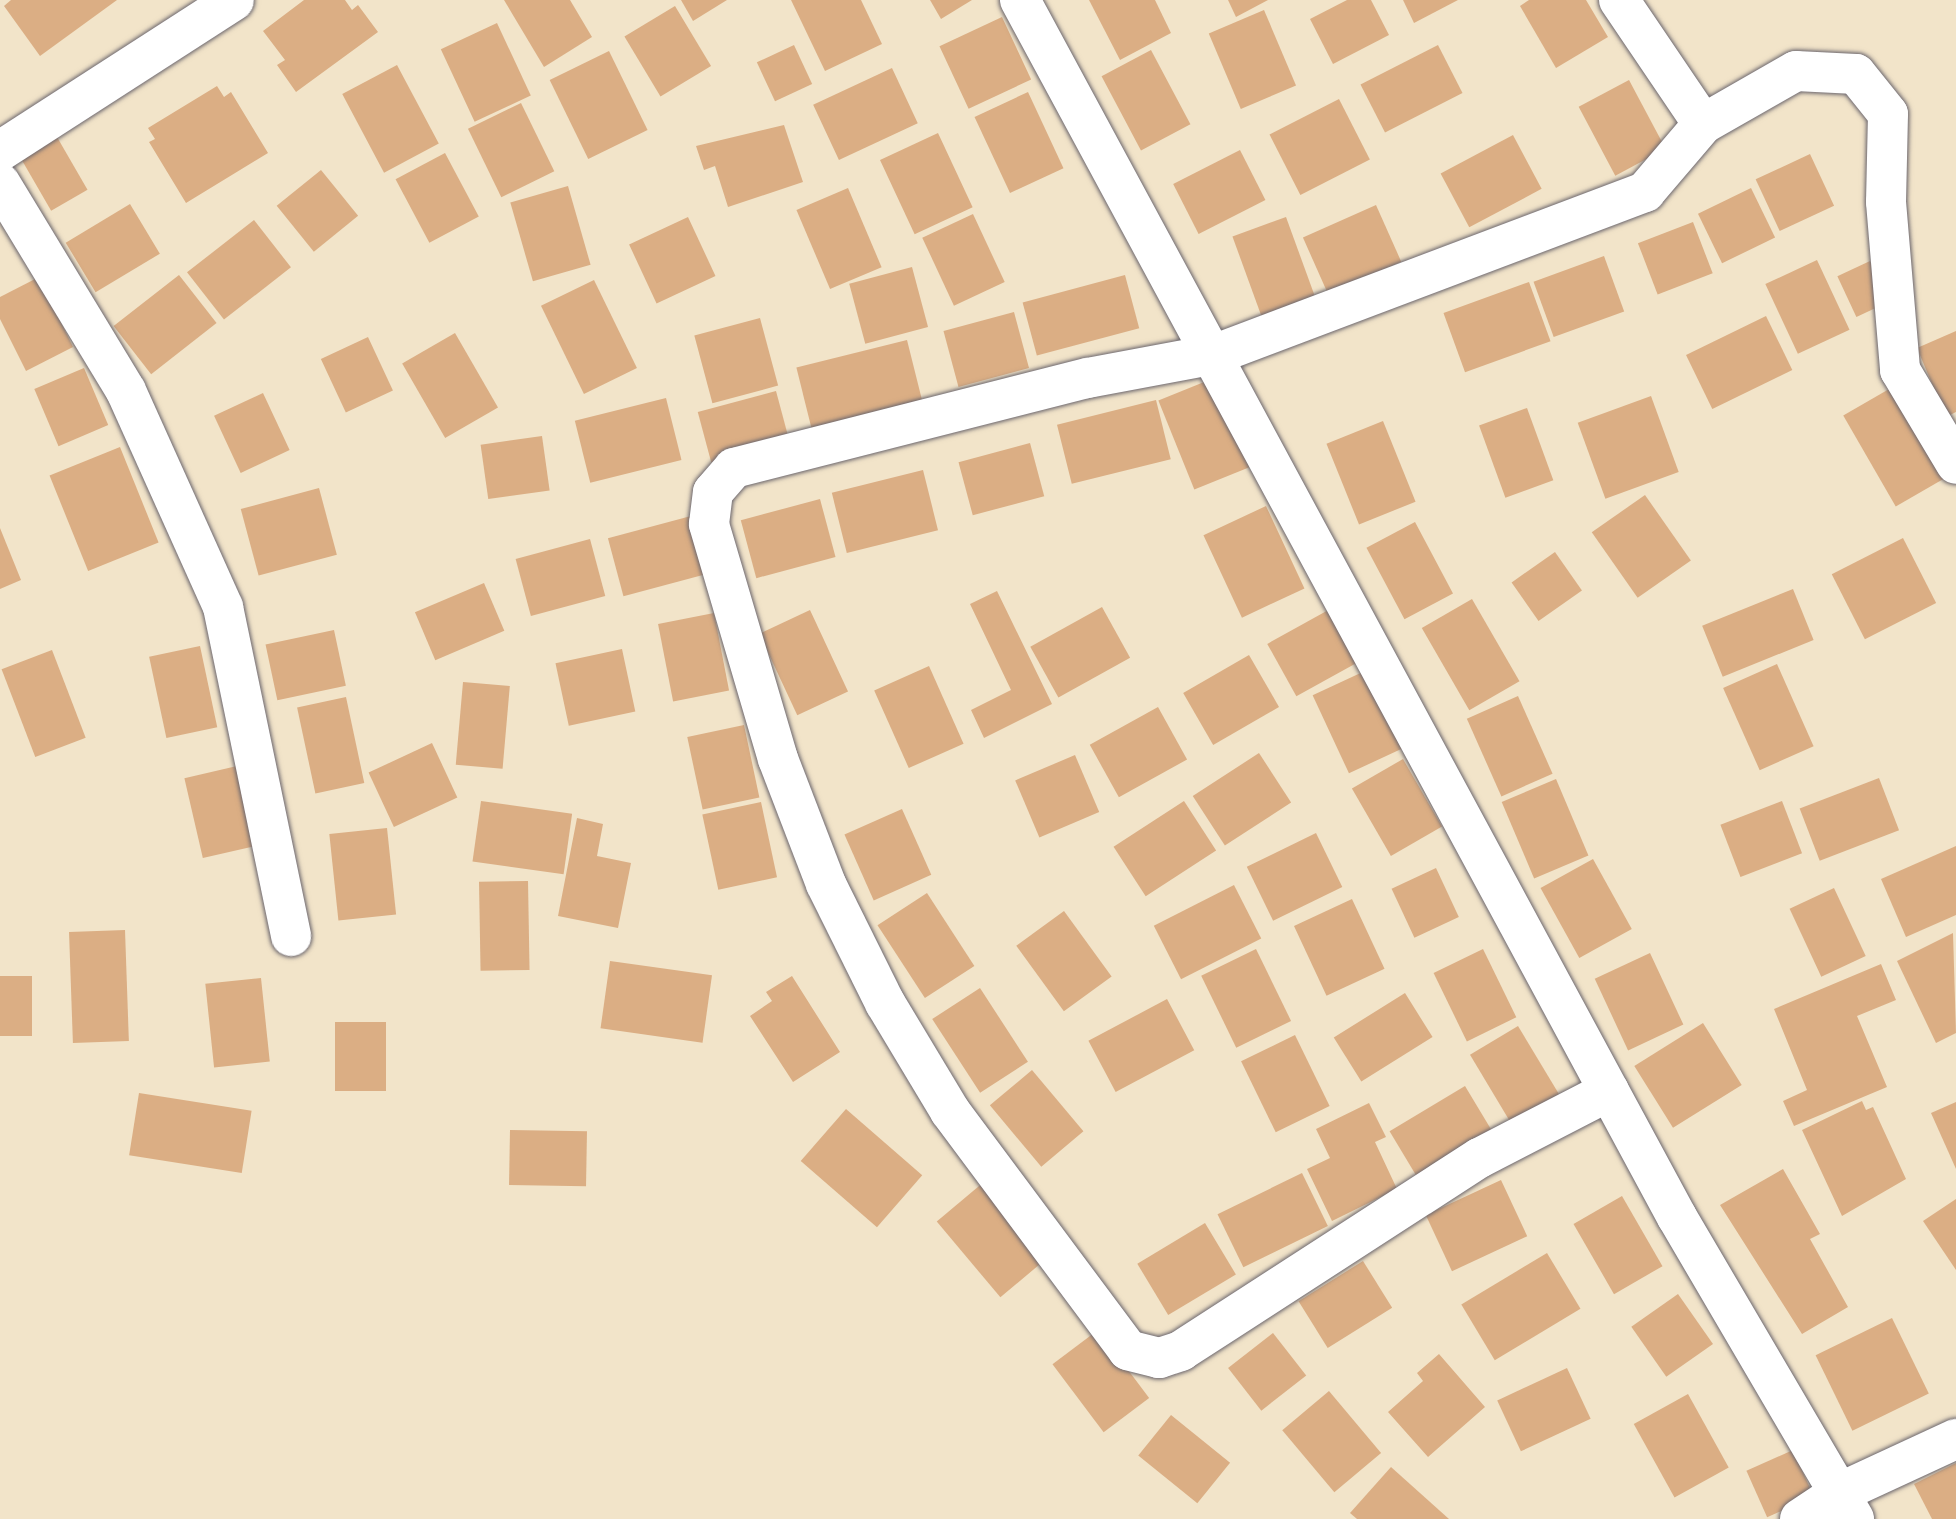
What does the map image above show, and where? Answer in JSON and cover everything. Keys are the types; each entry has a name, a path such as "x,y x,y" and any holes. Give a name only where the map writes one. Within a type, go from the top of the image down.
{"street":[{"path":"0,151 234,0"},
{"path":"1020,0 1097,150 1216,354 1609,1091 1846,1506"},
{"path":"1620,0 1703,124"},
{"path":"1609,1091 1479,1158 1181,1350 1143,1357 1118,1342 950,1111 884,1003 826,884 778,759 709,524 712,492 734,468 1088,378 1216,354 1645,192 1703,124 1796,71 1856,74 1888,114 1886,221 1900,370 1956,464"},
{"path":"0,184 126,391 223,607 291,936"},
{"path":"1800,1519 1846,1506 1956,1439"}],"building":[{"path":"11,0 117,0 40,56 4,6"},
{"path":"304,0 345,0 352,10 358,5 378,32 296,92 277,65 285,60 263,31"},
{"path":"504,0 570,0 592,37 544,67"},
{"path":"681,0 727,0 693,21"},
{"path":"791,0 861,0 882,44 825,71"},
{"path":"930,0 972,0 941,19"},
{"path":"1089,0 1155,0 1171,33 1120,60"},
{"path":"1228,0 1268,0 1236,17"},
{"path":"1347,0 1371,0 1389,35 1333,64 1310,19"},
{"path":"1403,0 1458,0 1414,23"},
{"path":"1529,0 1586,0 1608,37 1556,68 1520,6"},
{"path":"675,6 711,66 660,96 624,36"},
{"path":"1264,10 1296,85 1241,109 1209,33"},
{"path":"1002,17 1031,80 969,109 939,46"},
{"path":"497,23 531,96 475,122 441,49"},
{"path":"794,45 812,84 775,101 757,62"},
{"path":"1438,45 1463,93 1385,133 1360,84"},
{"path":"1151,50 1190,124 1141,150 1102,76"},
{"path":"609,51 648,130 588,159 550,80"},
{"path":"397,65 439,144 384,173 342,94"},
{"path":"892,68 918,123 839,160 813,105"},
{"path":"1629,80 1666,149 1615,176 1579,107"},
{"path":"217,86 224,97 231,92 268,153 186,203 149,142 155,139 148,128"},
{"path":"1028,92 1063,168 1010,193 975,117"},
{"path":"1339,99 1370,160 1300,195 1270,134"},
{"path":"521,103 554,171 501,197 468,129"},
{"path":"784,125 803,182 728,207 715,166 704,170 696,146"},
{"path":"938,133 973,207 915,234 880,160"},
{"path":"1513,135 1542,189 1469,227 1441,173"},
{"path":"57,137 88,190 51,211 21,158"},
{"path":"1240,150 1265,200 1199,234 1173,184"},
{"path":"445,153 479,217 429,243 396,179"},
{"path":"1810,154 1834,206 1780,231 1756,179"},
{"path":"321,170 358,216 314,252 277,206"},
{"path":"568,186 591,265 533,281 510,203"},
{"path":"848,188 882,267 830,289 796,210"},
{"path":"1751,188 1775,237 1722,263 1698,214"},
{"path":"130,204 160,254 96,292 66,243"},
{"path":"1376,205 1401,262 1328,294 1303,238"},
{"path":"973,214 1005,282 954,306 922,238"},
{"path":"688,217 715,276 657,303 629,244"},
{"path":"1286,217 1318,306 1265,326 1232,236"},
{"path":"254,220 291,267 224,320 187,272"},
{"path":"1693,222 1713,273 1658,294 1638,243"},
{"path":"1604,256 1624,311 1554,337 1534,282"},
{"path":"1817,260 1850,330 1798,354 1765,284"},
{"path":"1870,261 1889,302 1856,317 1837,276"},
{"path":"912,267 928,327 865,344 849,284"},
{"path":"179,275 217,323 151,374 114,326"},
{"path":"1125,275 1139,328 1037,356 1023,302"},
{"path":"39,277 73,347 26,371 0,319 0,297"},
{"path":"594,280 637,368 584,394 541,306"},
{"path":"1529,282 1551,341 1465,372 1443,313"},
{"path":"1014,312 1029,368 958,387 943,331"},
{"path":"1766,316 1792,370 1712,409 1686,355"},
{"path":"760,318 778,386 712,403 694,336"},
{"path":"1956,331 1956,412 1946,417 1917,348"},
{"path":"455,333 498,407 445,438 402,364"},
{"path":"368,337 393,390 346,412 321,359"},
{"path":"907,340 923,403 812,431 796,368"},
{"path":"84,368 108,425 59,446 34,389"},
{"path":"1214,378 1250,467 1194,489 1158,400"},
{"path":"1903,381 1956,472 1896,506 1843,416"},
{"path":"776,391 789,441 711,462 698,412"},
{"path":"263,393 290,450 241,473 214,416"},
{"path":"1651,396 1679,472 1605,499 1578,423"},
{"path":"666,398 681,460 590,483 575,421"},
{"path":"1156,400 1171,459 1072,484 1057,425"},
{"path":"1527,408 1553,480 1505,498 1479,425"},
{"path":"1383,421 1416,502 1359,525 1326,444"},
{"path":"542,436 550,490 488,499 481,445"},
{"path":"1030,443 1044,496 973,515 959,462"},
{"path":"120,447 159,542 88,571 50,475"},
{"path":"923,470 938,530 847,553 832,493"},
{"path":"319,488 337,555 259,576 241,509"},
{"path":"1645,495 1691,561 1638,598 1592,532"},
{"path":"820,499 836,557 756,578 741,520"},
{"path":"1266,506 1304,588 1242,618 1203,535"},
{"path":"691,516 707,574 623,596 608,538"},
{"path":"1415,522 1453,594 1404,619 1366,548"},
{"path":"0,528 21,580 0,589"},
{"path":"1903,538 1936,603 1865,639 1832,574"},
{"path":"590,539 605,596 531,616 516,559"},
{"path":"1555,552 1582,591 1539,621 1512,582"},
{"path":"484,583 504,631 435,660 415,612"},
{"path":"1793,589 1814,640 1723,677 1702,626"},
{"path":"997,591 1052,704 984,738 971,710 1011,690 970,604"},
{"path":"1472,599 1520,681 1469,710 1422,628"},
{"path":"1102,607 1130,658 1058,697 1030,647"},
{"path":"1332,608 1361,660 1296,696 1267,644"},
{"path":"810,610 848,692 797,715 759,634"},
{"path":"714,613 729,691 673,701 658,624"},
{"path":"334,630 346,686 277,700 266,645"},
{"path":"200,646 217,727 166,738 149,657"},
{"path":"622,649 635,712 569,726 555,663"},
{"path":"52,650 86,738 35,757 2,669"},
{"path":"1249,655 1279,707 1213,745 1183,693"},
{"path":"1777,664 1814,746 1760,770 1723,688"},
{"path":"929,666 964,744 909,768 874,690"},
{"path":"1367,670 1403,748 1349,773 1313,695"},
{"path":"463,682 510,686 503,769 456,765"},
{"path":"1518,696 1553,774 1501,796 1467,719"},
{"path":"346,697 364,783 315,793 297,707"},
{"path":"1158,707 1187,759 1119,797 1090,745"},
{"path":"744,725 759,797 703,809 687,737"},
{"path":"432,743 457,797 394,827 369,773"},
{"path":"1259,753 1291,802 1225,846 1193,796"},
{"path":"1075,755 1099,812 1039,837 1015,780"},
{"path":"1403,759 1442,827 1391,856 1352,789"},
{"path":"237,766 255,846 203,858 184,778"},
{"path":"1879,778 1899,830 1820,861 1800,808"},
{"path":"1556,779 1588,855 1534,878 1502,802"},
{"path":"481,801 572,814 564,874 473,861"},
{"path":"1184,801 1216,850 1146,896 1114,847"},
{"path":"1782,801 1802,853 1740,877 1720,825"},
{"path":"761,802 777,877 718,890 702,814"},
{"path":"902,809 931,875 874,900 844,835"},
{"path":"577,818 603,824 597,856 631,863 618,928 558,916"},
{"path":"387,828 396,915 338,921 329,834"},
{"path":"1316,833 1342,887 1273,921 1247,867"},
{"path":"1956,846 1956,915 1906,937 1881,879"},
{"path":"1593,859 1632,929 1579,958 1541,888"},
{"path":"1436,868 1459,917 1414,938 1392,889"},
{"path":"528,881 530,970 481,971 479,882"},
{"path":"1234,885 1261,938 1181,979 1154,926"},
{"path":"1834,888 1866,956 1821,977 1790,909"},
{"path":"927,893 974,966 925,998 878,925"},
{"path":"1352,899 1385,969 1327,996 1294,926"},
{"path":"1064,911 1112,977 1064,1011 1016,946"},
{"path":"125,930 129,1041 73,1043 69,932"},
{"path":"1953,933 1956,1033 1936,1043 1897,961"},
{"path":"1256,949 1291,1021 1236,1048 1201,976"},
{"path":"1483,949 1516,1017 1467,1041 1434,973"},
{"path":"1650,953 1683,1025 1628,1050 1595,979"},
{"path":"610,961 712,975 703,1043 601,1028"},
{"path":"1881,964 1896,1000 1857,1016 1887,1087 1794,1126 1783,1101 1807,1090 1774,1009"},
{"path":"0,976 32,976 32,1036 0,1036"},
{"path":"792,976 840,1052 793,1082 750,1016 772,1001 766,992"},
{"path":"261,978 270,1062 214,1067 205,984"},
{"path":"980,988 1028,1062 980,1093 932,1019"},
{"path":"1405,993 1433,1037 1361,1082 1334,1038"},
{"path":"1167,999 1194,1050 1116,1092 1088,1041"},
{"path":"335,1022 386,1022 386,1091 335,1091"},
{"path":"1703,1023 1742,1085 1673,1128 1634,1066"},
{"path":"1518,1026 1559,1095 1511,1123 1470,1055"},
{"path":"1295,1035 1330,1106 1276,1132 1241,1061"},
{"path":"1032,1070 1083,1131 1041,1167 990,1105"},
{"path":"1465,1086 1496,1138 1421,1184 1390,1131"},
{"path":"139,1093 252,1111 242,1173 129,1155"},
{"path":"1862,1101 1866,1110 1873,1107 1906,1179 1842,1216 1802,1130"},
{"path":"1956,1102 1956,1169 1931,1113"},
{"path":"1369,1103 1386,1137 1375,1142 1397,1189 1332,1221 1307,1169 1330,1158 1316,1129"},
{"path":"846,1109 922,1175 877,1227 801,1161"},
{"path":"510,1130 587,1131 586,1186 509,1185"},
{"path":"1783,1169 1820,1234 1810,1239 1848,1307 1802,1334 1720,1205"},
{"path":"1302,1173 1328,1226 1243,1267 1218,1214"},
{"path":"1501,1180 1527,1236 1452,1271 1426,1215"},
{"path":"985,1181 1049,1257 1000,1297 937,1221"},
{"path":"1622,1196 1662,1266 1614,1294 1574,1224"},
{"path":"1956,1199 1956,1270 1923,1221"},
{"path":"1205,1223 1236,1274 1168,1315 1137,1264"},
{"path":"1547,1253 1580,1309 1495,1360 1461,1305"},
{"path":"1363,1261 1392,1308 1328,1348 1299,1301"},
{"path":"1678,1294 1713,1344 1666,1377 1631,1327"},
{"path":"1892,1318 1929,1393 1852,1431 1816,1355"},
{"path":"1098,1330 1149,1398 1104,1432 1052,1364"},
{"path":"1273,1333 1306,1376 1261,1411 1228,1368"},
{"path":"1439,1354 1485,1407 1428,1457 1388,1412 1423,1381 1417,1373"},
{"path":"1567,1368 1591,1419 1521,1451 1497,1401"},
{"path":"1329,1391 1381,1453 1334,1492 1282,1430"},
{"path":"1688,1394 1729,1467 1674,1498 1634,1424"},
{"path":"1171,1415 1230,1463 1197,1503 1138,1455"},
{"path":"1793,1450 1814,1497 1767,1517 1746,1471"},
{"path":"1956,1463 1956,1519 1932,1519 1914,1484"},
{"path":"1391,1467 1449,1519 1357,1519 1350,1513"}]}
